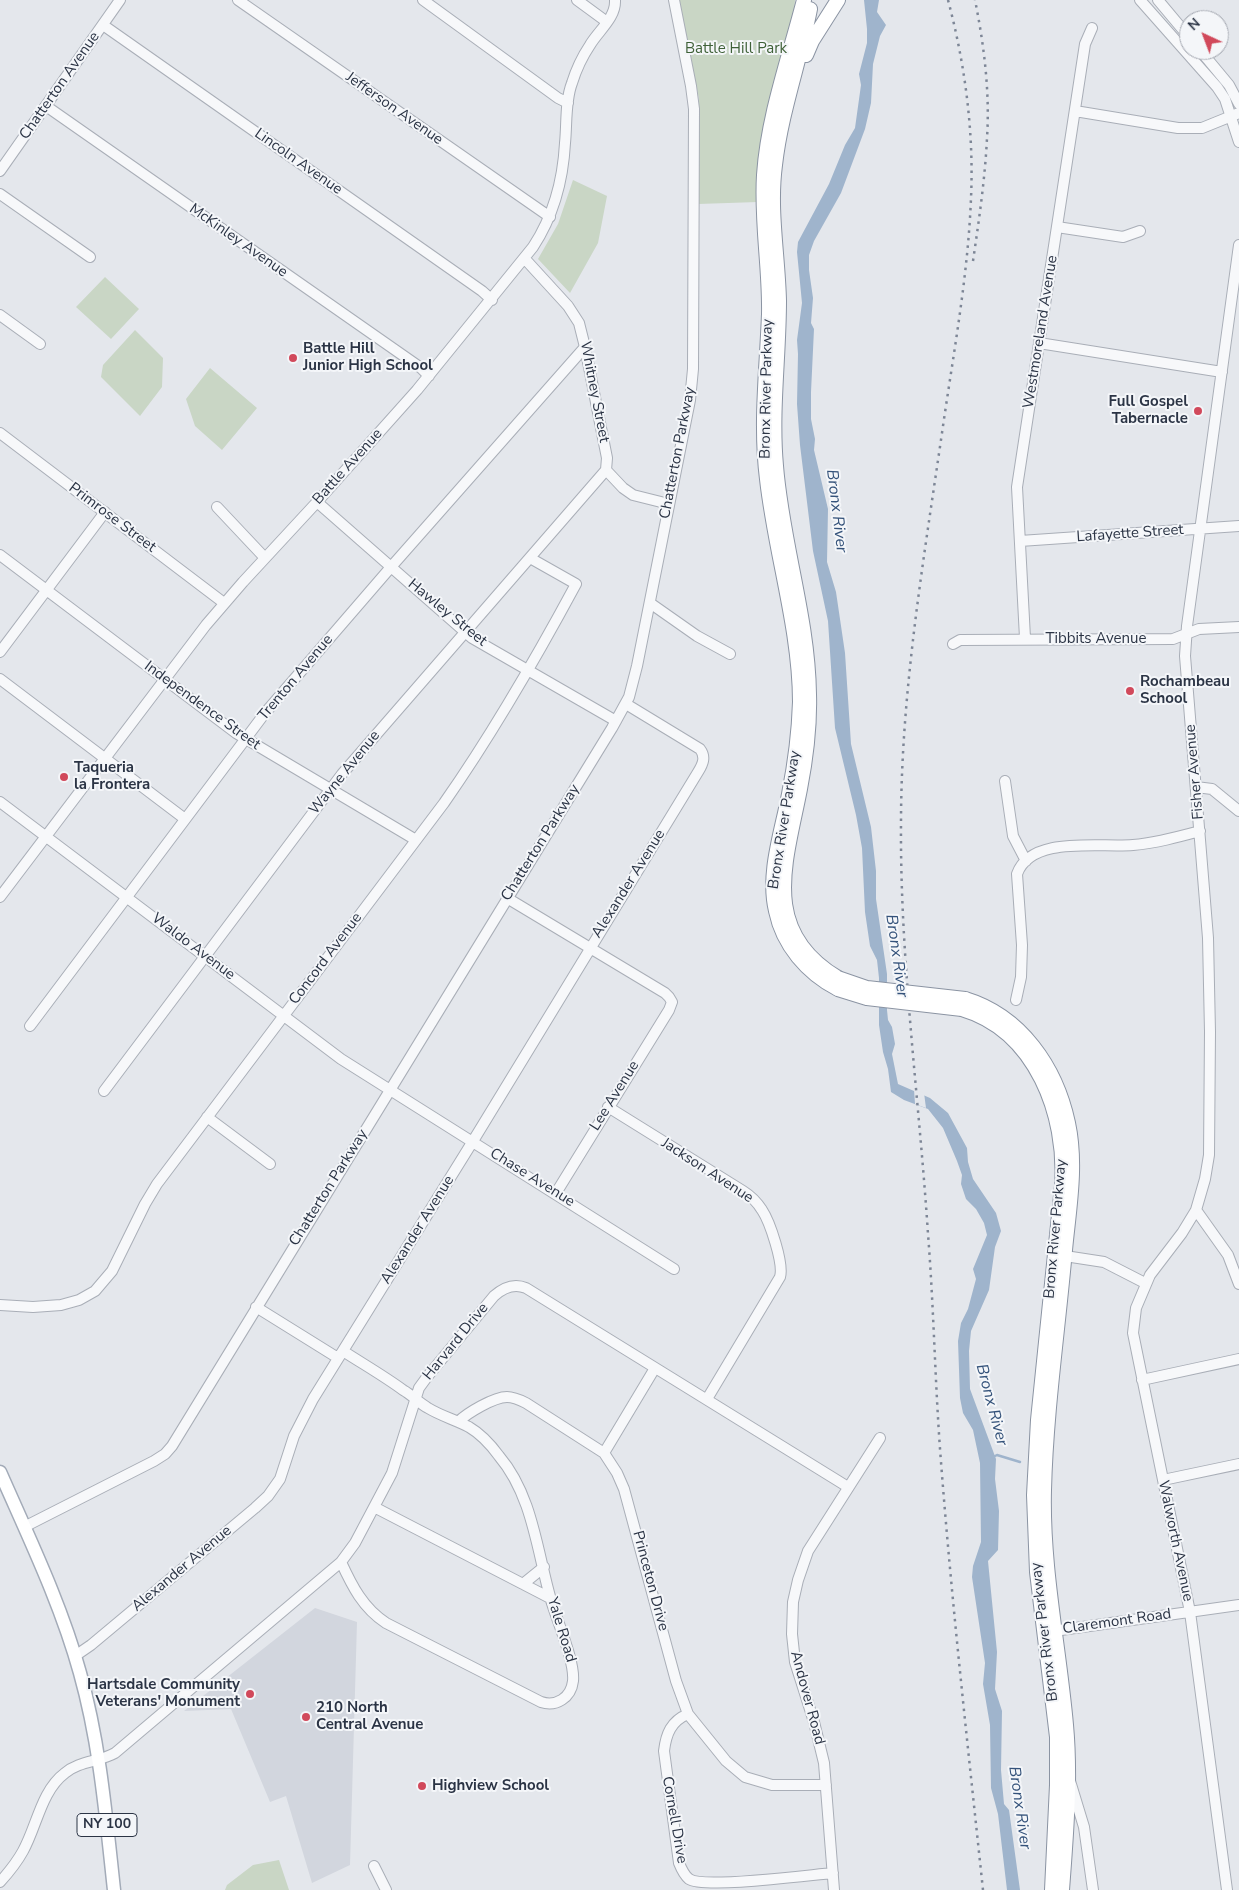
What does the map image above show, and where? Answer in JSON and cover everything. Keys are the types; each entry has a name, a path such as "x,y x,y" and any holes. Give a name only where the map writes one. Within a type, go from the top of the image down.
{"highway":[{"path":"794,36 798,0"},
{"name":"Bronx River Parkway","path":"804,0 771,128 763,189 769,297 764,409 765,462 771,508 796,651 800,702 795,762 775,868 773,891 776,914 784,936 792,949 813,973 838,983 993,1010 1018,1029 1042,1060 1060,1095 1068,1124 1073,1162 1045,1470 1045,1548 1057,1737 1057,1785 1052,1890"},
{"name":"Bronx River Parkway","path":"812,0 776,151 773,182 778,294 774,438 778,484 803,634 809,694 806,755 784,868 784,898 788,920 802,946 838,983"},
{"path":"790,92 812,41 838,0"},
{"name":"Bronx River Parkway","path":"963,1004 998,1025 1024,1051 1047,1090 1055,1111 1061,1140 1062,1178 1035,1472 1035,1542 1066,1720 1067,1773 1062,1890"}],"main road":[{"name":"NY 100","path":"0,1472 47,1580 75,1656 99,1760 114,1890"}],"street":[{"name":"Chatterton Avenue","path":"0,171 120,0"},
{"name":"Jefferson Avenue","path":"238,0 550,217"},
{"path":"423,0 558,98 568,102"},
{"path":"578,0 608,22"},
{"name":"Battle Avenue","path":"0,897 104,757 224,603 429,376 525,260 539,239 550,217 559,192 563,170 568,102 572,84 591,42 614,12 616,0"},
{"name":"Chatterton Parkway","path":"24,1527 154,1461 168,1450 626,704 636,671 690,400 693,359 694,109 674,0"},
{"path":"1140,0 1212,80 1235,114 1239,142"},
{"path":"1158,0 1179,25"},
{"name":"Lincoln Avenue","path":"103,25 474,285 492,300"},
{"name":"Westmoreland Avenue","path":"1025,638 1017,487 1085,44 1092,28"},
{"path":"1208,60 1229,85 1239,104"},
{"name":"McKinley Avenue","path":"46,106 421,368 429,376"},
{"path":"1075,111 1193,129 1202,128 1235,114 1239,108"},
{"path":"0,194 90,258"},
{"path":"1057,227 1123,236 1140,231"},
{"name":"Fisher Avenue","path":"1196,1210 1205,1179 1209,1154 1210,1032 1208,938 1186,670 1186,634 1222,372 1234,309 1239,245"},
{"name":"Whitney Street","path":"525,260 572,311 581,330 607,458 606,470"},
{"path":"0,315 40,344"},
{"path":"1039,343 1222,372"},
{"name":"Trenton Avenue","path":"30,1026 184,819 282,693 585,347"},
{"name":"Primrose Street","path":"0,433 224,603"},
{"path":"606,470 632,495 669,504"},
{"name":"Wayne Avenue","path":"104,1091 330,789 606,470"},
{"name":"Hawley Street","path":"317,502 480,643 616,721"},
{"path":"217,506 265,558"},
{"path":"0,652 105,512"},
{"name":"Lafayette Street","path":"1020,541 1239,526"},
{"name":"Independence Street","path":"0,555 245,739 416,840"},
{"name":"Concord Avenue","path":"0,1306 33,1307 61,1305 79,1300 102,1285 112,1271 151,1193 468,770 528,672 576,584 530,558"},
{"path":"650,604 697,636 730,654"},
{"name":"Tibbits Avenue","path":"953,644 960,640 1025,638 1173,639 1199,629 1239,627"},
{"path":"0,679 184,819"},
{"name":"Alexander Avenue","path":"75,1656 268,1496 282,1474 299,1424 698,772 704,761 702,752 693,743 626,704"},
{"path":"1005,781 1013,836 1026,861"},
{"path":"1196,787 1212,789 1239,811"},
{"name":"Waldo Avenue","path":"0,802 341,1059 390,1089"},
{"path":"1016,1000 1021,977 1022,945 1017,874 1026,861 1041,851 1060,847 1133,845 1200,831"},
{"path":"507,898 590,948"},
{"name":"Lee Avenue","path":"556,1193 668,1010 671,999 665,993 590,948"},
{"name":"Chase Avenue","path":"390,1089 674,1268"},
{"name":"Jackson Avenue","path":"608,1108 749,1195 764,1212 782,1267 778,1281 707,1399"},
{"path":"207,1117 270,1164"},
{"path":"1196,1210 1228,1255 1239,1284"},
{"name":"Walworth Avenue","path":"1196,1210 1185,1229 1155,1267 1146,1283 1136,1308 1133,1333 1190,1612 1227,1890"},
{"path":"1065,1256 1104,1262 1146,1283"},
{"name":"Harvard Drive","path":"0,1882 24,1851 46,1796 59,1778 76,1766 99,1760 115,1753 341,1562 374,1507 396,1462 419,1388 494,1296 504,1289 516,1286 526,1288 848,1487"},
{"name":"Yale Road","path":"256,1307 341,1354 429,1409 470,1428 509,1467 525,1504 544,1567 550,1598 572,1666 573,1679 571,1689 565,1697 551,1705 535,1700 375,1616 361,1601 341,1562"},
{"path":"1142,1380 1239,1359"},
{"path":"604,1453 655,1368"},
{"name":"Princeton Drive","path":"458,1422 463,1417 495,1399 504,1397 515,1398 604,1453 613,1465 624,1489 676,1681 688,1714 726,1761 745,1777 772,1785 826,1785"},
{"name":"Andover Road","path":"834,1890 826,1785 820,1742 795,1662 792,1618 795,1592 808,1551 880,1438"},
{"path":"1163,1480 1239,1464"},
{"path":"374,1507 550,1598"},
{"path":"524,1584 544,1567"},
{"name":"Claremont Road","path":"1049,1631 1239,1606"},
{"name":"Cornell Drive","path":"688,1714 678,1719 670,1728 665,1741 664,1756 679,1863 689,1879 699,1882 736,1882 832,1873"},
{"path":"1067,1773 1084,1827 1093,1890"},
{"path":"374,1866 386,1890"}],"shaded area":[{"path":"315,1608 357,1622 350,1865 312,1883 286,1796 270,1802 231,1709 184,1711"}],"green space":[{"name":"Battle Hill Park","path":"679,0 795,0 794,18 758,202 698,204 699,99"},
{"path":"573,180 607,196 598,243 570,293 538,259 558,224"},
{"path":"105,277 139,309 111,339 76,307"},
{"path":"135,330 163,358 162,387 140,416 101,377 103,365"},
{"path":"210,368 257,408 222,450 195,426 186,399"},
{"path":"279,1860 289,1890 225,1890 227,1885 253,1865"}],"water":[{"path":"864,0 879,0 877,12 886,25 880,36 873,64 871,103 865,129 841,193 814,241 809,255 813,298 811,323 814,329 811,419 815,439 814,450 828,509 827,562 836,592 845,653 851,744 871,827 876,871 876,899 887,974 888,1020 892,1027 895,1044 892,1054 898,1084 930,1098 948,1113 967,1148 968,1162 973,1179 996,1213 1001,1231 995,1247 989,1290 971,1331 969,1351 970,1389 996,1459 995,1479 999,1511 998,1550 988,1561 997,1652 995,1689 1002,1711 1001,1770 1004,1804 1009,1810 1020,1890 1007,1890 998,1814 991,1788 990,1725 983,1684 985,1663 972,1577 973,1566 981,1542 980,1463 973,1430 963,1413 960,1398 958,1341 961,1323 968,1309 976,1279 973,1269 987,1235 984,1223 976,1209 966,1199 961,1184 962,1175 943,1128 928,1109 904,1100 891,1092 879,1025 877,960 870,946 865,912 862,848 835,728 828,621 813,551 800,445 797,404 797,340 802,303 797,252 798,242 829,184 845,145 855,128 861,85 859,74 867,43"}],"pier":[{"path":"914,1089 924,1093 926,1108 915,1104"}],"waterway":[{"name":"Bronx River","path":"993,1457 997,1455 1020,1462"}],"railway":[{"path":"948,0 964,73 970,123 971,198 964,284 921,575 909,674 902,774 901,824 907,978 930,1262 941,1462 955,1623 983,1890"},
{"path":"973,261 983,184 988,121 986,69 975,0"}],"place":[{"name":"Battle Hill Junior High School","path":"293,358"},
{"name":"Full Gospel Tabernacle","path":"1198,411"},
{"name":"Rochambeau School","path":"1130,691"},
{"name":"Taqueria la Frontera","path":"64,777"},
{"name":"Hartsdale Community Veterans' Monument","path":"250,1694"},
{"name":"210 North Central Avenue","path":"306,1717"},
{"name":"Highview School","path":"422,1786"}]}
